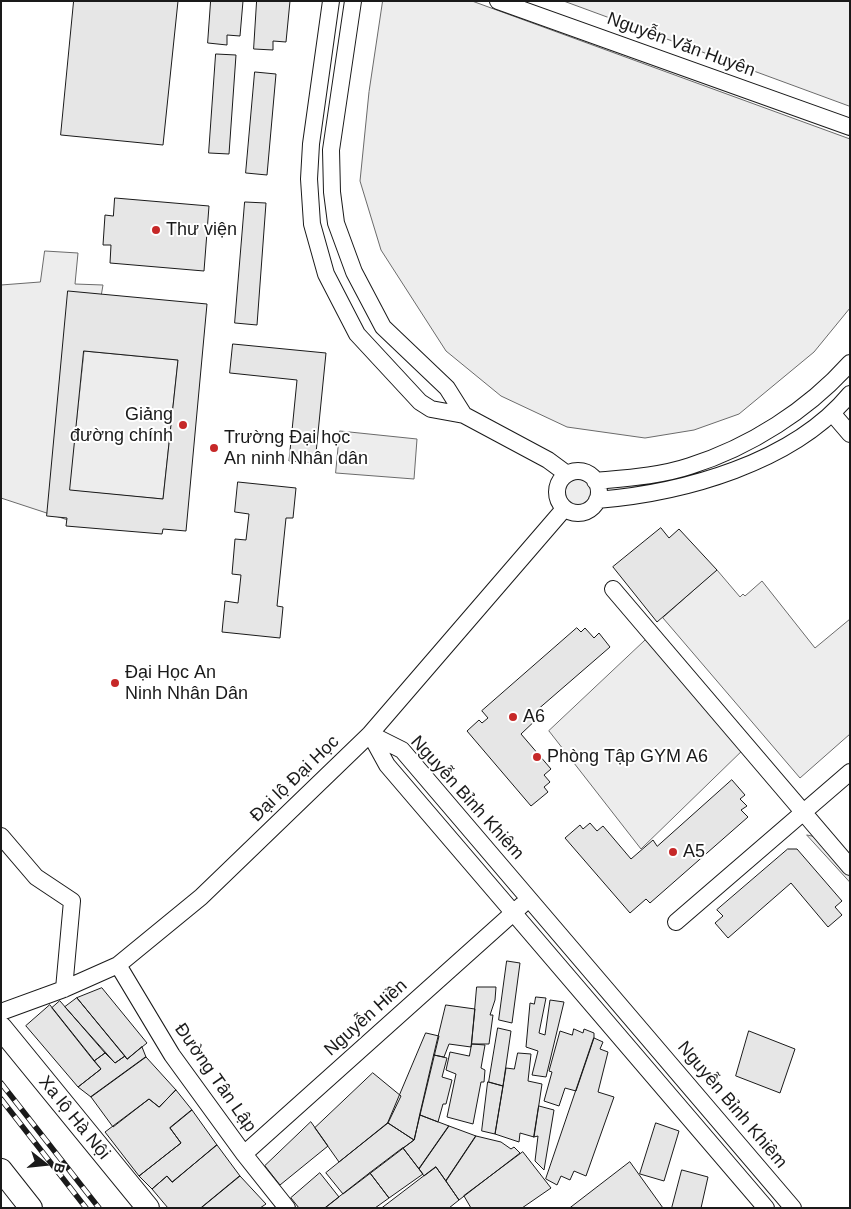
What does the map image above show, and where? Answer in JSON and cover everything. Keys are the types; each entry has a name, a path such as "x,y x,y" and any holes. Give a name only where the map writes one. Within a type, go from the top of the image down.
{"highway":[{"name":"Xa lộ Hà Nội","path":"1,1028 148,1208"},
{"path":"1,1170 31,1208"}],"street":[{"path":"331,1 318,88 309,180 312,224 326,274 357,334 420,402 431,409 464,415 548,460 566,474"},
{"path":"353,1 331,150 332,192 336,223 354,272 383,327 447,388 464,415"},
{"name":"Nguyễn Văn Huyên","path":"498,1 850,127"},
{"path":"595,481 655,475 690,467 734,449 784,420 818,394 850,363"},
{"path":"597,500 664,490 725,474 786,446 848,400"},
{"path":"832,413 850,434"},
{"path":"579,471 586,472 595,481 598,487 597,500 594,506 583,513 570,512 564,509 559,501 557,491 558,485 566,474 579,471"},
{"name":"Đại lộ Đại Học","path":"1,1012 64,989 118,965 201,897 370,734 564,509"},
{"path":"613,589 850,867"},
{"name":"Nguyễn Bỉnh Khiêm","path":"370,734 402,750 793,1208"},
{"name":"Nguyễn Bỉnh Khiêm","path":"370,734 386,765 766,1208"},
{"path":"676,922 850,772"},
{"path":"1,836 36,877 72,901 64,989"},
{"name":"Nguyễn Hiền","path":"244,1154 529,899"},
{"name":"Đường Tân Lập","path":"118,965 172,1055 244,1154 287,1208"}],"shaded area":[{"path":"383,1 472,1 850,139 850,308 814,352 739,414 694,430 645,438 567,427 501,396 446,351 381,250 360,181 369,92"},
{"path":"564,1 850,1 850,106"},
{"path":"45,251 78,253 75,284 103,285 98,314 75,308 74,444 84,351 178,360 163,499 74,491 74,522 1,498 1,285 40,282"},
{"path":"340,431 417,439 414,479 336,473"},
{"path":"577,476 588,481 593,492 588,503 577,508 566,503 561,492 566,481"},
{"path":"717,570 740,597 743,594 745,596 762,581 815,648 850,619 850,734 800,778 663,618"},
{"path":"652,634 748,745 641,849 549,731"},
{"path":"807,835 821,838 850,871 850,882"}],"building":[{"path":"74,1 178,1 163,145 61,135"},
{"path":"211,1 243,1 240,36 227,35 227,45 208,43"},
{"path":"257,1 290,1 286,42 273,41 273,50 254,49"},
{"path":"216,54 236,55 229,154 209,153"},
{"path":"255,72 276,74 267,175 246,173"},
{"name":"Thư viện","path":"115,198 209,206 204,271 110,263 111,245 103,245 105,215 113,216"},
{"path":"245,202 266,203 257,325 235,323"},
{"name":"Giảng đường chính","path":"68,291 207,304 186,531 163,529 162,534 66,526 67,518 47,516","holes":["84,351 178,360 163,499 70,490"]},
{"path":"233,344 326,353 315,463 289,461 297,380 230,373"},
{"path":"238,482 296,488 293,518 286,518 277,606 283,607 280,638 222,632 225,601 238,603 241,575 232,574 235,539 246,540 249,514 235,512"},
{"path":"661,528 669,538 679,529 717,570 657,622 613,567"},
{"name":"A6","path":"577,628 581,632 585,628 594,638 599,633 610,647 536,711 540,716 521,734 551,769 544,775 550,782 544,787 548,792 531,806 467,731 479,720 482,723 488,718 482,711"},
{"name":"A5","path":"732,780 745,795 740,799 747,806 741,810 748,817 650,903 646,899 630,913 565,838 580,825 583,829 590,823 597,831 603,826 631,859 653,840 657,846"},
{"path":"788,849 797,849 842,901 835,907 842,915 828,927 791,883 728,938 715,923 723,916 717,910"},
{"path":"507,961 520,963 512,1023 499,1020"},
{"path":"477,987 496,987 495,1000 490,1015 493,1015 489,1044 472,1044"},
{"path":"102,988 147,1043 127,1059 77,998"},
{"path":"536,997 546,998 539,1033 545,1035 550,1000 564,1002 546,1077 532,1075 538,1051 526,1047 530,1003 534,1004"},
{"path":"77,998 125,1056 115,1063 65,1007"},
{"path":"60,1001 105,1053 94,1061 52,1008"},
{"path":"50,1005 101,1069 78,1087 26,1026"},
{"path":"446,1005 475,1009 471,1047 449,1044 444,1057 434,1055"},
{"path":"498,1028 511,1031 503,1086 489,1082"},
{"path":"574,1029 583,1033 584,1029 594,1033 594,1038 576,1091 565,1088 559,1106 544,1101 552,1072 549,1071 560,1031 572,1035"},
{"path":"749,1031 795,1049 780,1093 736,1076"},
{"path":"426,1033 439,1036 414,1140 388,1123"},
{"path":"594,1038 603,1042 600,1049 608,1052 598,1092 614,1097 586,1176 574,1171 570,1180 561,1176 557,1185 546,1179"},
{"path":"472,1044 485,1045 481,1068 485,1070 484,1082 481,1082 473,1124 447,1117 456,1074 446,1070 450,1052 469,1056"},
{"path":"142,1047 146,1057 91,1097 78,1087 101,1069 94,1061 105,1053 115,1063 125,1056 127,1059"},
{"path":"518,1053 531,1054 528,1081 542,1084 534,1137 520,1133 519,1142 495,1134 506,1068 514,1069"},
{"path":"434,1055 447,1058 442,1077 452,1080 446,1104 443,1104 438,1122 420,1115"},
{"path":"146,1057 176,1090 159,1107 149,1099 113,1127 91,1097"},
{"path":"373,1073 401,1096 388,1123 339,1162 315,1128"},
{"path":"488,1082 503,1086 495,1134 482,1131"},
{"path":"176,1090 192,1110 170,1128 181,1143 139,1176 105,1132 149,1099 159,1107"},
{"path":"539,1106 554,1110 544,1170 535,1161 538,1136 534,1137"},
{"path":"192,1110 217,1145 172,1182 167,1176 152,1189 139,1176 181,1143 170,1128"},
{"path":"420,1115 449,1126 419,1169 403,1148 414,1140"},
{"path":"311,1122 328,1146 280,1185 265,1166"},
{"path":"388,1123 414,1140 343,1194 326,1173"},
{"path":"656,1123 679,1131 664,1181 640,1174"},
{"path":"449,1126 476,1136 446,1181 436,1167 424,1176 419,1169"},
{"path":"476,1136 501,1142 511,1149 514,1147 520,1153 459,1200 446,1181"},
{"path":"217,1145 240,1176 201,1208 168,1208 152,1189 167,1176 172,1182"},
{"path":"403,1148 423,1174 389,1198 370,1173"},
{"path":"523,1152 551,1188 522,1208 471,1208 464,1196"},
{"path":"630,1162 663,1208 570,1208"},
{"path":"436,1167 459,1200 449,1208 382,1208"},
{"path":"682,1170 708,1177 701,1208 672,1208"},
{"path":"320,1173 339,1197 325,1208 299,1208 291,1198"},
{"path":"370,1173 389,1198 375,1208 325,1208"},
{"path":"240,1176 266,1204 260,1208 201,1208"}],"railway":[{"path":"1,1083 99,1208"},
{"path":"1,1099 86,1208"}],"place":[{"name":"Thư viện","path":"156,230"},
{"name":"Giảng đường chính","path":"183,425"},
{"name":"Trường Đại học An ninh Nhân dân","path":"214,448"},
{"name":"Đại Học An Ninh Nhân Dân","path":"115,683"},
{"name":"A6","path":"513,717"},
{"name":"Phòng Tập GYM A6","path":"537,757"},
{"name":"A5","path":"673,852"}]}
